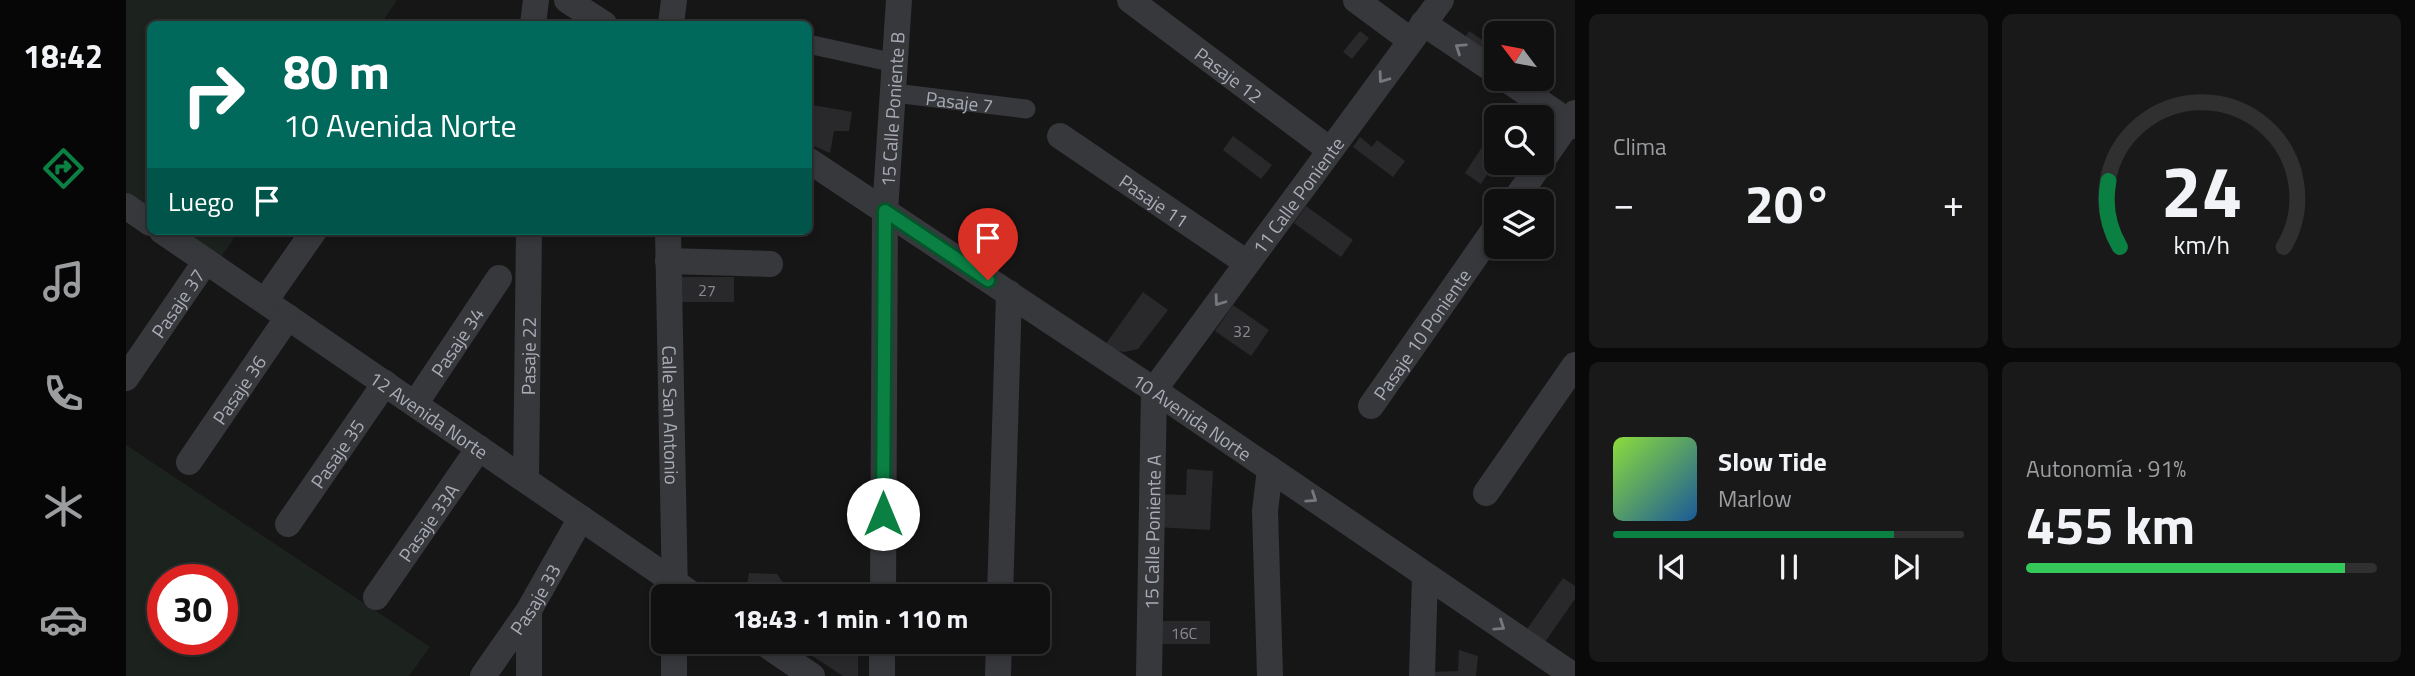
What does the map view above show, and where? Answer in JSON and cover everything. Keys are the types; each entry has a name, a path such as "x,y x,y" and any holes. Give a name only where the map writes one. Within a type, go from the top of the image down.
{"street":[{"path":"533,21 536,0"},
{"path":"567,0 599,21"},
{"path":"671,21 674,0"},
{"name":"15 Calle Poniente B","path":"883,584 885,211 899,0"},
{"name":"Pasaje 12","path":"1130,0 1330,150"},
{"path":"1356,0 1484,66"},
{"name":"11 Calle Poniente","path":"1154,390 1441,0"},
{"path":"812,45 895,63"},
{"path":"1526,91 1573,120 1554,145"},
{"name":"Pasaje 7","path":"894,93 1026,109"},
{"name":"Pasaje 11","path":"1060,136 1247,263"},
{"name":"10 Avenida Norte","path":"812,163 1154,390 1574,676"},
{"path":"126,206 147,221"},
{"name":"12 Avenida Norte","path":"168,235 581,518 671,584"},
{"path":"265,301 311,235"},
{"name":"Pasaje 22","path":"526,480 529,235"},
{"name":"Calle San Antonio","path":"668,235 682,584"},
{"name":"Pasaje 10 Poniente","path":"1371,407 1484,244"},
{"name":"Pasaje 37","path":"126,378 206,261"},
{"path":"668,261 770,264"},
{"name":"Pasaje 34","path":"415,404 499,278"},
{"path":"1000,584 1009,293"},
{"name":"Pasaje 36","path":"189,462 288,317"},
{"path":"1486,493 1575,365"},
{"name":"Pasaje 35","path":"288,524 385,383"},
{"name":"15 Calle Poniente A","path":"1149,676 1154,390"},
{"name":"Pasaje 33A","path":"376,597 479,448"},
{"path":"1270,469 1265,511 1270,676"},
{"name":"Pasaje 33","path":"483,676 528,610 581,518"},
{"path":"1422,676 1425,575"},
{"path":"528,610 529,676"},
{"path":"674,654 674,676"},
{"path":"780,654 812,676"},
{"path":"882,654 882,676"},
{"path":"998,676 999,654"}],"shaded area":[{"path":"126,0 397,0 383,21 147,21 147,207 126,192"},
{"path":"189,235 236,235 221,257"},
{"path":"126,445 430,647 409,676 126,676"}],"building":[{"path":"1360,31 1369,38 1352,59 1343,52"},
{"path":"1469,31 1484,41 1484,48 1480,54 1462,42"},
{"path":"813,105 852,112 849,131 834,131 830,153 812,145"},
{"path":"1233,136 1272,165 1261,179 1223,150"},
{"path":"1360,137 1372,147 1377,140 1405,161 1393,177 1353,147"},
{"path":"1484,144 1484,175 1487,175 1481,184 1465,173"},
{"path":"1306,206 1353,240 1341,257 1294,223"},
{"path":"681,277 734,277 734,302 680,302"},
{"path":"1143,292 1168,310 1138,349 1124,352 1112,350 1105,345"},
{"path":"1233,305 1269,330 1251,356 1215,331"},
{"path":"1187,469 1213,471 1210,530 1154,527 1156,494 1186,495"},
{"path":"749,573 777,574 784,584 747,584"},
{"path":"1563,578 1575,586 1575,599 1545,642 1527,629"},
{"path":"1159,621 1210,621 1210,644 1158,644"},
{"path":"1459,650 1478,656 1476,676 1428,676 1428,672 1458,671"},
{"path":"809,654 858,654 858,676 843,676"}],"route":[{"path":"883,514 885,211 988,280"}]}
